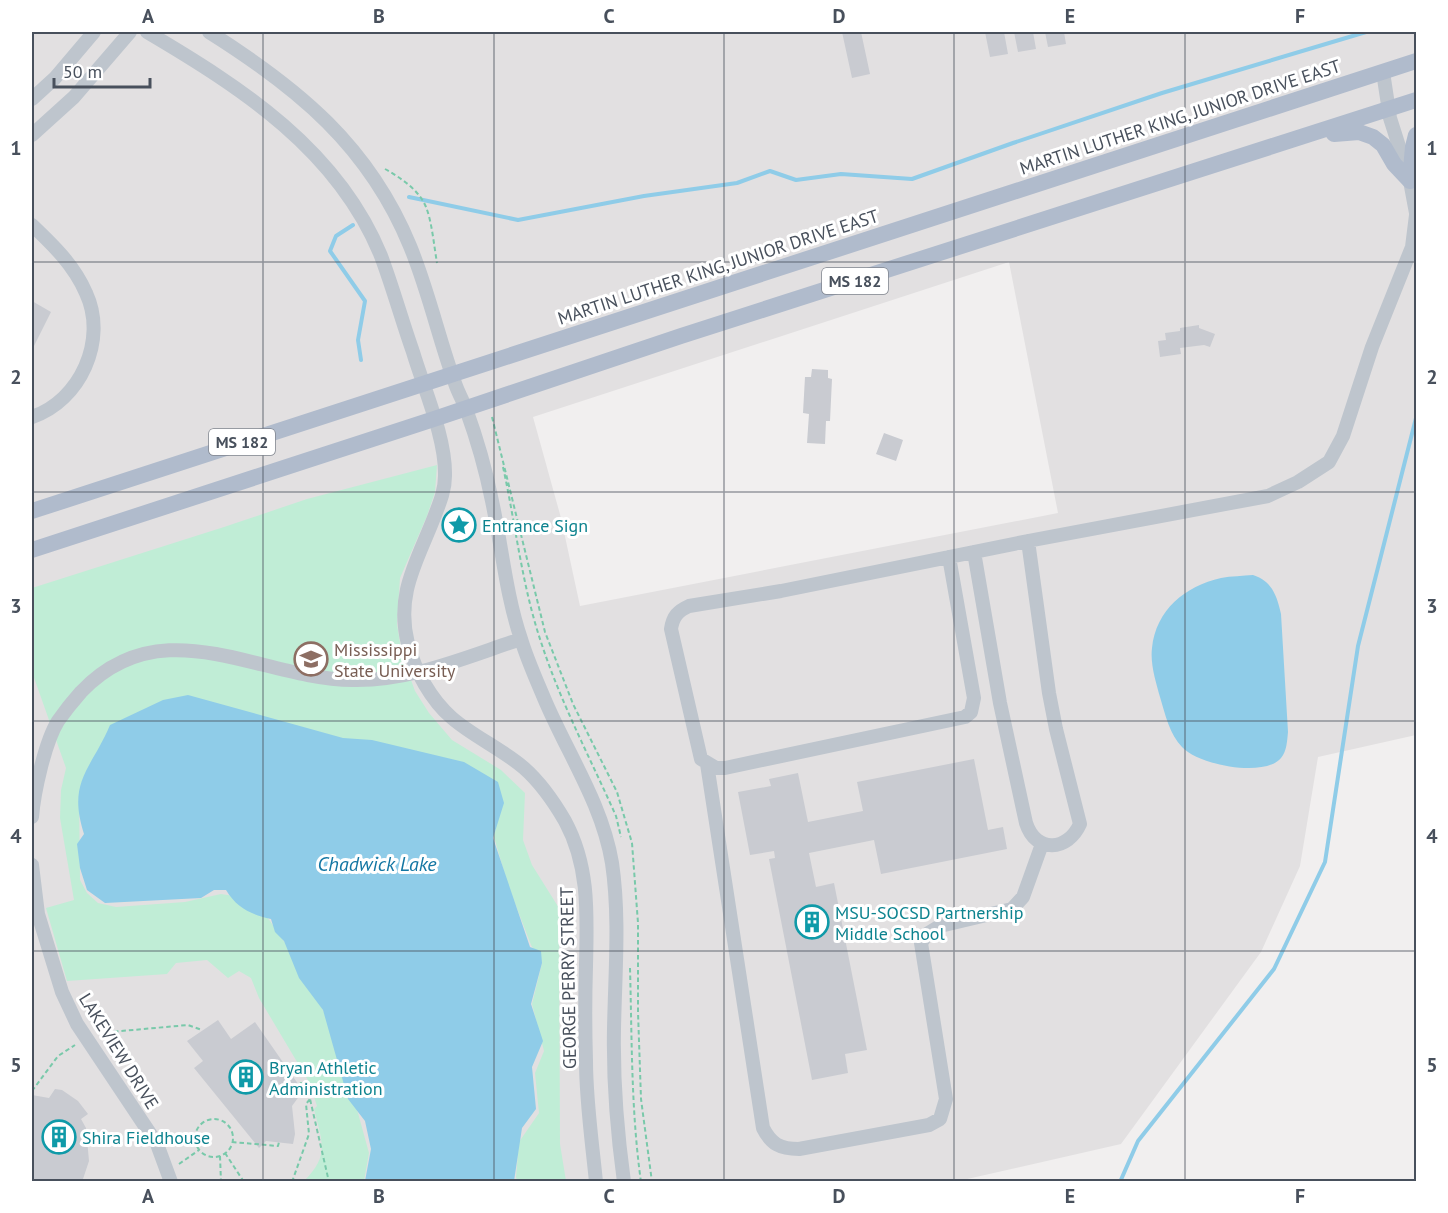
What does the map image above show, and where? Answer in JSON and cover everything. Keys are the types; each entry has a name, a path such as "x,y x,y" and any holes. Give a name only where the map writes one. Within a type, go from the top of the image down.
{"main road":[{"name":"MARTIN LUTHER KING, JUNIOR DRIVE EAST","path":"32,511 1416,61"},
{"name":"MS 182","path":"32,550 466,409 681,336 1416,100"},
{"path":"1307,136 1359,132 1372,137 1383,146 1394,164 1410,181"},
{"path":"1410,181 1416,135"}],"street":[{"path":"32,99 55,78 94,32"},
{"path":"32,135 74,97 130,32"},
{"name":"GEORGE PERRY STREET","path":"147,32 248,96 290,129 322,162 348,195 381,256 434,419 444,462 443,493 410,573 405,612 407,641 419,673 433,698 453,719 509,756 536,779 564,819 579,853 586,893 586,1066 596,1182"},
{"path":"209,32 262,65 326,119 354,150 396,213 411,248 466,409 492,498 504,568 521,639 544,699 593,799 610,855 615,922 614,1049 618,1133 624,1182"},
{"path":"949,557 974,698 971,712 965,717 725,768 716,768 701,759 671,629 673,620 679,611 689,606 781,591 1028,541 1268,496 1298,482 1329,462 1342,436 1372,347 1412,247 1416,214 1410,181 1390,118 1383,72"},
{"path":"32,225 55,247 75,272 87,294 93,319 91,351 81,377 67,396 43,414 32,417"},
{"path":"974,552 1000,703 1026,823 1034,840 1042,844 1055,845 1068,841 1077,832 1080,824 1050,702 1028,541"},
{"path":"32,817 38,780 57,722 92,680 132,657 173,649 198,651 340,680 388,678 419,673 521,639"},
{"path":"707,764 763,1128 767,1136 784,1149 798,1149 929,1125 940,1119 946,1100 921,943 927,934 940,926 1012,909 1023,897 1042,844"},
{"name":"LAKEVIEW DRIVE","path":"32,865 38,914 62,992 77,1024 157,1144 169,1175"}],"path":[{"path":"385,169 400,177 411,187 426,207 437,262"},
{"path":"32,1091 58,1056 86,1038 102,1031 188,1025 202,1030"},
{"path":"298,1085 301,1083 310,1099 329,1182"},
{"path":"292,1182 309,1134 306,1104 310,1099"},
{"path":"209,1120 222,1121 227,1125 232,1142 225,1153 209,1157 199,1150 195,1138 196,1132 209,1120"},
{"path":"232,1142 278,1146 279,1143"},
{"path":"169,1175 178,1164 199,1150"},
{"path":"225,1153 244,1182"},
{"path":"220,1156 221,1182"}],"shaded area":[{"name":"Mississippi State University","path":"32,32 1416,32 1416,735 1318,757 1300,866 1261,952 1121,1144 954,1182 32,1181","holes":["1009,262 1058,513 580,606 561,518 533,417"]}],"green space":[{"path":"437,465 435,492 400,578 397,624 402,655 415,691 429,713 452,740 501,770 525,793 523,840 532,865 559,908 560,1144 566,1181 517,1181 516,1177 519,1142 539,1113 535,1073 544,1051 532,1004 542,963 531,945 508,885 494,837 497,821 79,793 80,880 87,893 98,903 116,907 185,902 221,894 240,897 258,906 305,972 339,1044 369,1153 364,1181 304,1181 318,1163 321,1155 321,1139 314,1109 317,1106 309,1082 259,998 251,978 239,971 228,978 207,960 176,963 167,974 67,981 46,908 74,900 60,818 61,790 66,768 32,672 32,588 307,499"}],"water":[{"path":"1253,575 1265,581 1273,590 1281,614 1288,732 1286,749 1281,758 1273,764 1261,767 1232,767 1202,759 1190,753 1178,742 1164,710 1154,673 1152,648 1159,622 1174,602 1184,594 1221,578"},
{"name":"Chadwick Lake","path":"188,695 343,738 372,740 464,762 498,782 504,803 493,838 530,947 541,951 542,963 531,1004 543,1041 532,1067 536,1109 522,1128 514,1181 365,1181 371,1149 365,1121 348,1099 323,1010 299,978 284,941 275,932 271,919 245,909 226,890 214,890 201,898 105,903 87,890 80,868 77,844 84,834 78,801 80,788 89,765 110,725 163,700"}],"building":[{"path":"842,32 861,32 870,74 852,78"},
{"path":"985,32 1004,32 1008,54 990,57"},
{"path":"1014,32 1033,32 1036,49 1018,52"},
{"path":"1045,32 1064,32 1066,44 1048,47"},
{"path":"32,301 51,312 32,350"},
{"path":"1199,325 1199,328 1215,334 1210,347 1204,345 1180,348 1181,354 1160,357 1158,341 1166,340 1165,333"},
{"path":"812,369 828,370 828,378 832,379 830,421 826,421 825,444 807,443 809,414 803,413 805,377 811,377"},
{"path":"884,433 903,440 896,461 876,454"},
{"name":"MSU-SOCSD Partnership Middle School","path":"974,759 988,830 1003,827 1007,849 881,874 874,840 809,853 816,887 834,883 867,1050 845,1054 848,1073 812,1080 769,859 775,858 774,851 750,855 738,792 771,786 769,779 798,773 808,822 863,811 857,782"},
{"name":"Bryan Athletic Administration","path":"218,1020 231,1039 255,1022 303,1091 292,1106 295,1134 293,1144 266,1141 259,1148 194,1068 203,1061 187,1041"},
{"name":"Shira Fieldhouse","path":"55,1089 62,1090 78,1101 88,1114 81,1119 86,1128 89,1161 82,1182 32,1182 32,1095 49,1098"}],"waterway":[{"path":"409,197 518,220 644,196 737,183 770,171 796,180 841,174 912,179 1162,93 1366,32"},
{"path":"353,225 336,236 330,251 365,301 358,340 361,360"},
{"path":"1120,1182 1138,1141 1274,969 1325,862 1358,646 1416,418"}],"place":[{"name":"Entrance Sign","path":"459,525"},
{"name":"Mississippi State University","path":"311,659"},
{"name":"MSU-SOCSD Partnership Middle School","path":"812,922"},
{"name":"Bryan Athletic Administration","path":"246,1077"},
{"name":"Shira Fieldhouse","path":"59,1137"}]}
